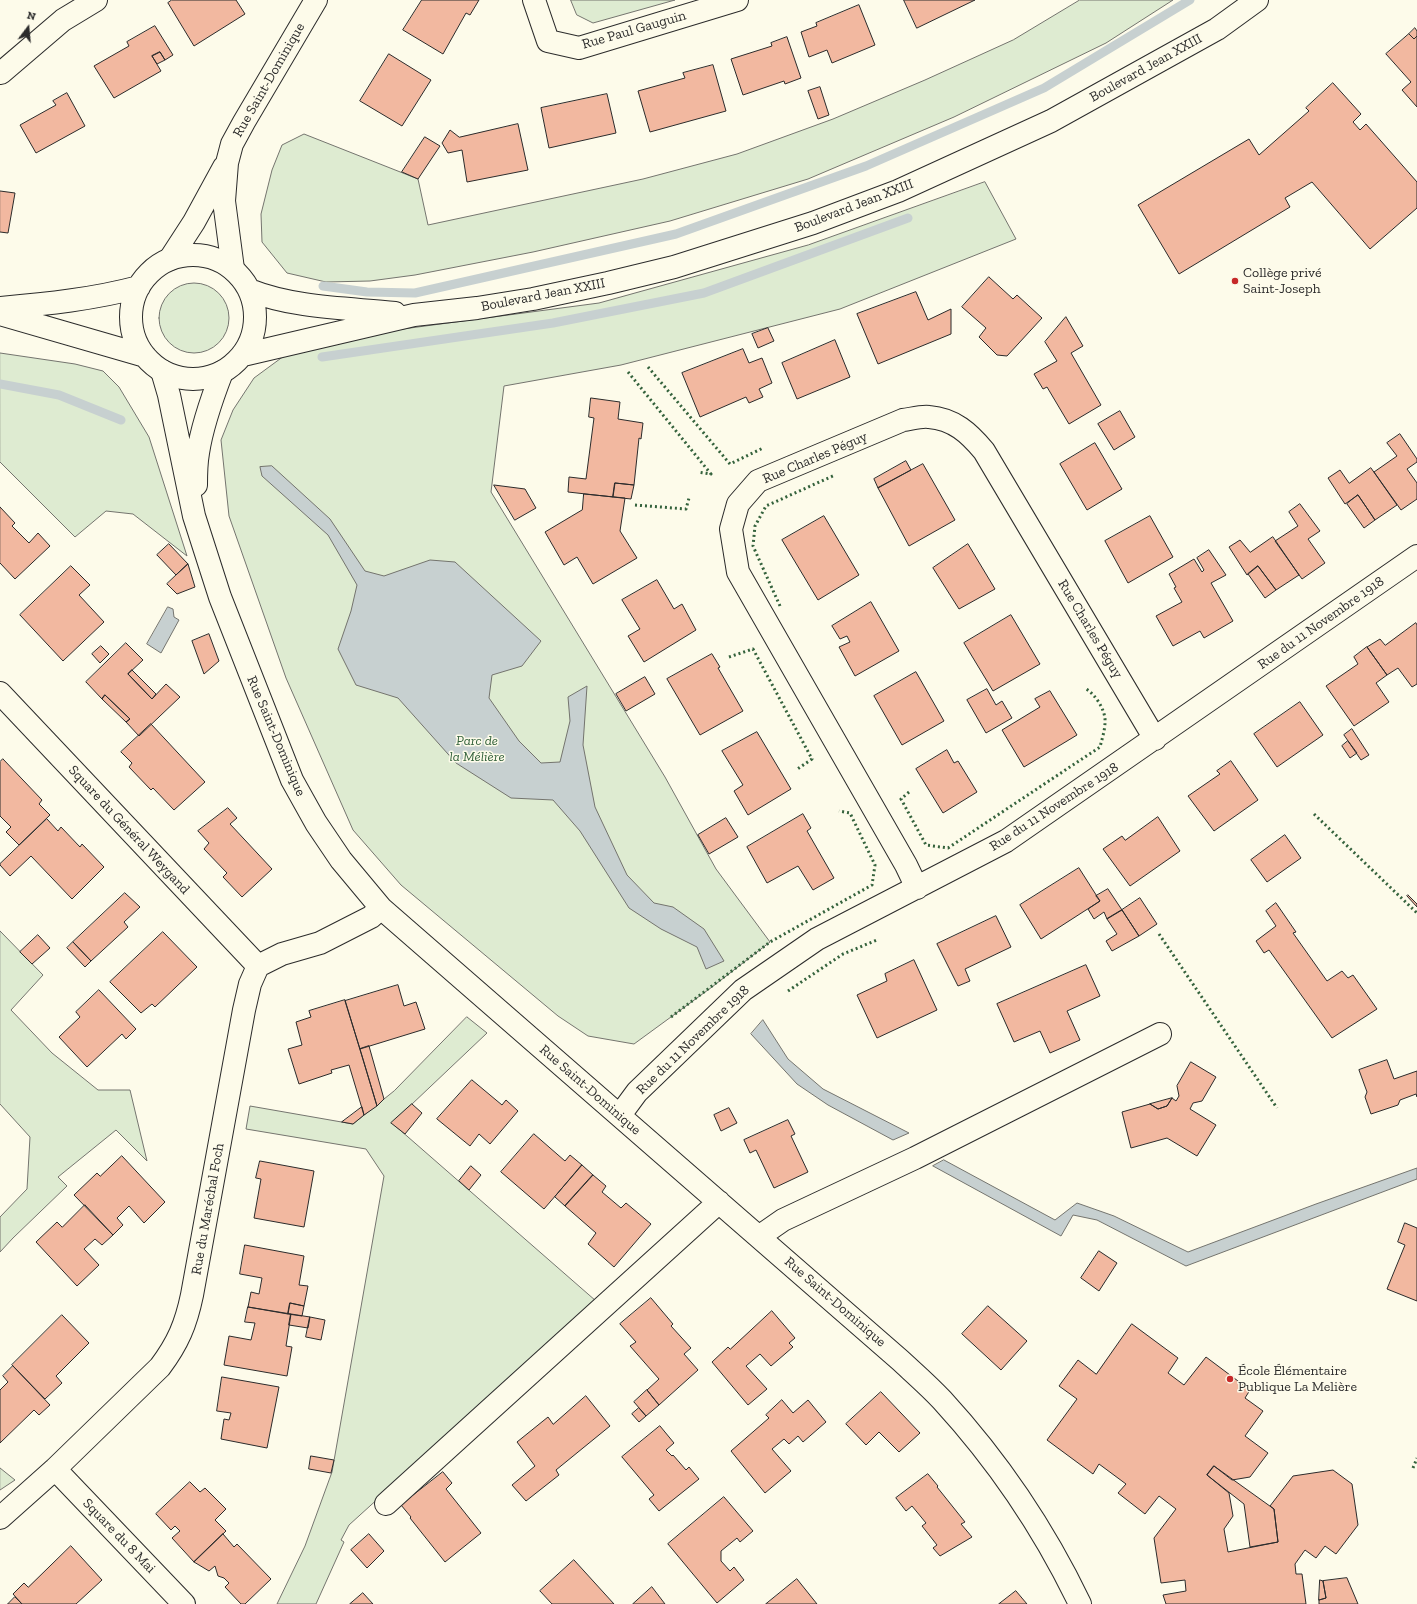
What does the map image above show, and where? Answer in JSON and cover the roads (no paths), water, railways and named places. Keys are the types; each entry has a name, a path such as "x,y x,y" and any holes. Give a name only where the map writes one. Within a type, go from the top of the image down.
{"street":[{"path":"1,73 63,20 96,0"},
{"name":"Rue Saint-Dominique","path":"233,269 224,201 227,163 232,144 316,0"},
{"name":"Rue Paul Gauguin","path":"534,0 548,41 579,48 737,0"},
{"name":"Boulevard Jean XXIII","path":"414,315 476,308 533,299 674,267 813,222 898,191 1051,121 1217,29 1257,0"},
{"name":"Rue Saint-Dominique","path":"170,260 194,222 227,163"},
{"path":"186,256 203,256 218,260 233,269 242,278 249,290 254,306 255,323 251,340 243,355 233,365 222,372 207,378 192,379 177,377 162,371 145,356 137,343 132,330 131,315 139,286 147,275 158,266 170,260 186,256"},
{"path":"0,308 68,301 139,286"},
{"path":"249,290 268,297 290,302 414,315"},
{"path":"0,314 145,356"},
{"path":"243,355 414,315"},
{"name":"Rue Saint-Dominique","path":"162,371 169,395 194,516 220,597 292,780 316,823 341,860 382,908 760,1236 900,1360 950,1410 983,1448 1019,1496 1051,1550 1080,1604"},
{"name":"Rue Saint-Dominique","path":"194,516 198,454 204,425 222,372"},
{"name":"Rue Charles Péguy","path":"917,888 906,865 738,572 731,529 738,504 758,482 903,420 928,417 954,424 972,436 984,451 1155,738"},
{"name":"Rue du 11 Novembre 1918","path":"620,1115 637,1092 743,990 817,939 1006,841 1417,556"},
{"name":"Square du Général Weygand","path":"0,693 258,966"},
{"path":"258,966 282,954 320,943 371,917 382,908"},
{"name":"Rue du Maréchal Foch","path":"0,1518 55,1469 160,1367 172,1352 181,1335 187,1318 192,1295 241,1025 250,984 258,966"},
{"path":"760,1236 783,1220 915,1158 1160,1034"},
{"path":"386,1504 719,1202"},
{"name":"Square du 8 Mai","path":"55,1469 184,1604"}],"waterway":[{"path":"323,286 367,292 415,293 676,234 866,166 1044,88 1190,0"},
{"path":"322,357 553,323 704,293 908,218"},
{"path":"0,384 59,395 121,420"}],"place":[{"name":"Collège privé Saint-Joseph","path":"1235,281"},
{"name":"École Élémentaire Publique La Melière","path":"1230,1379"}],"park label":[{"name":"Parc de la Mélière","path":"477,750"}]}
